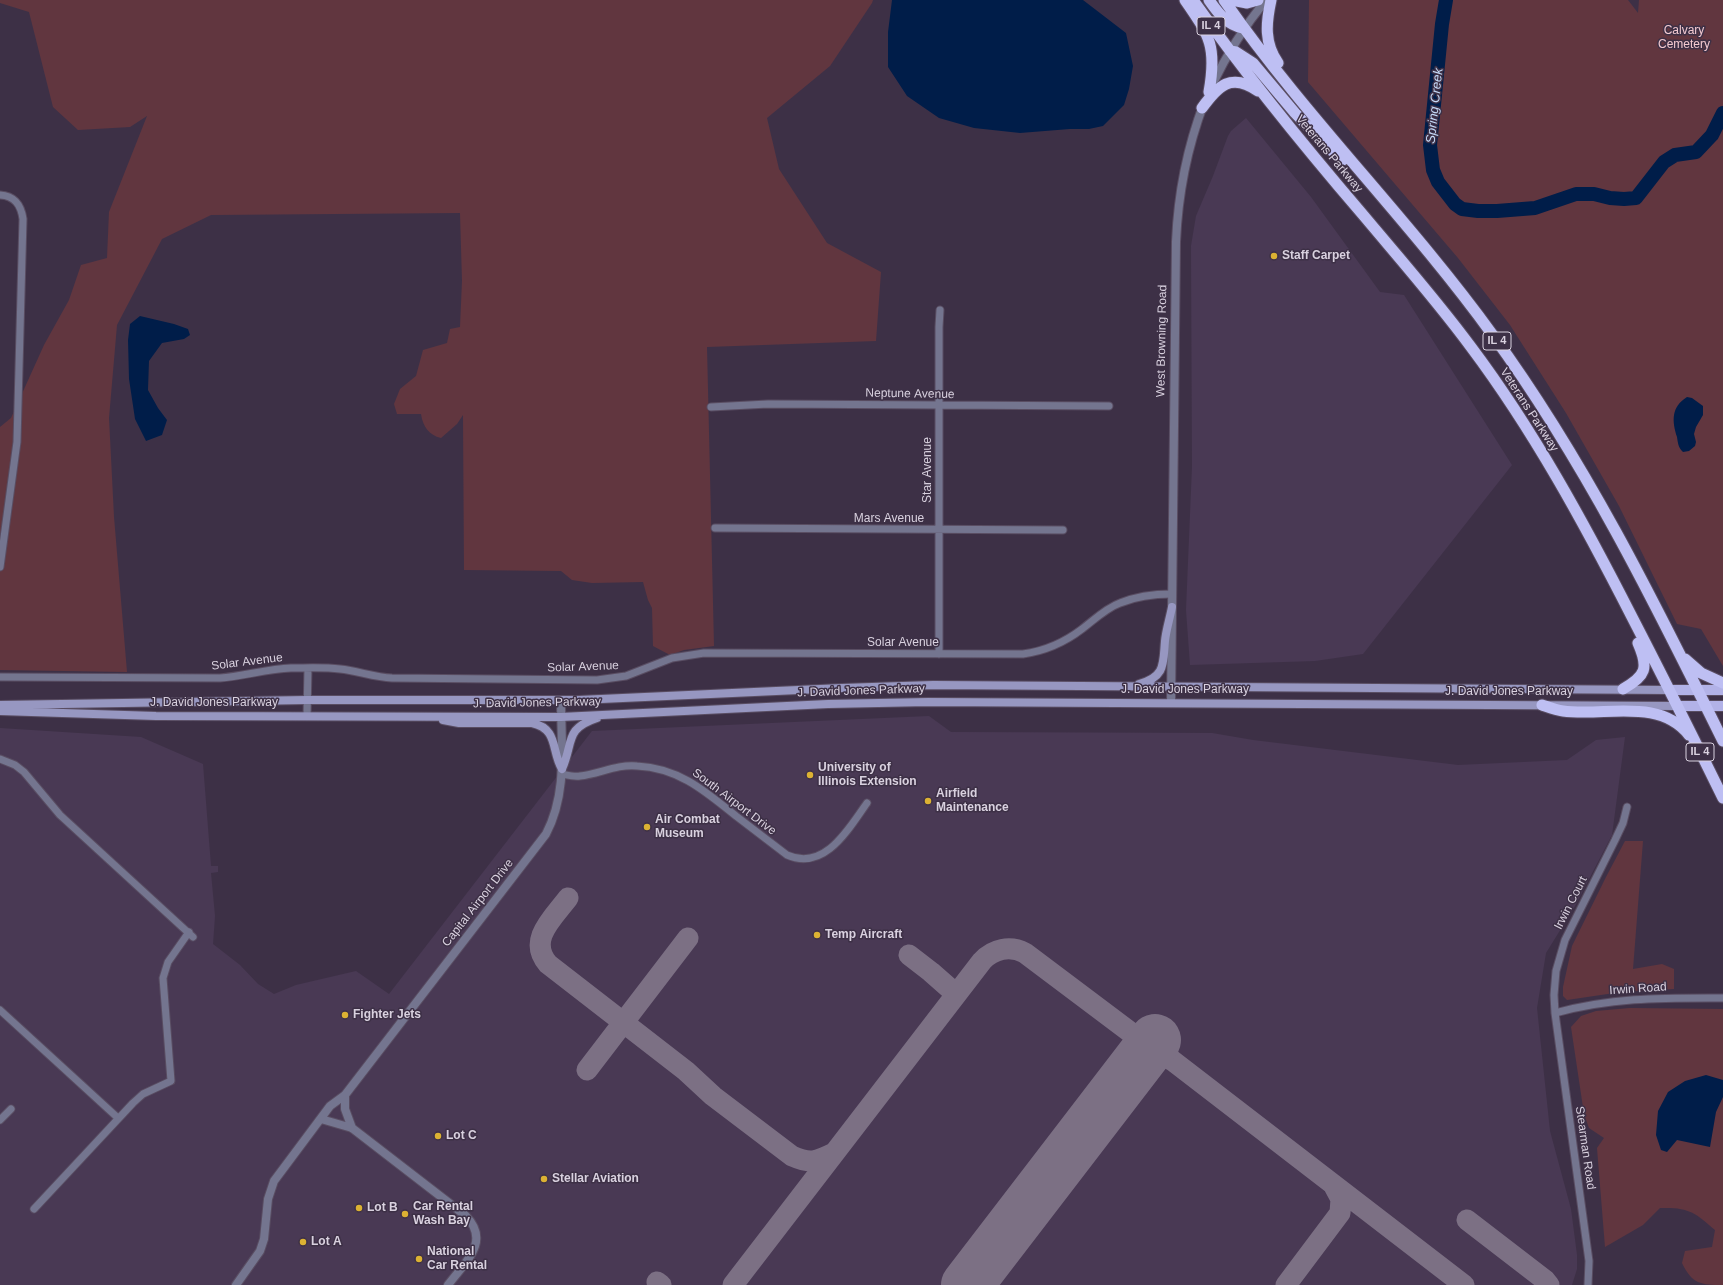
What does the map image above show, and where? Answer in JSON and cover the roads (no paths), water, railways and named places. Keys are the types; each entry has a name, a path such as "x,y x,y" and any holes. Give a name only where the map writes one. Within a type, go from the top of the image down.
{"highway":[{"path":"1185,0 1208,36 1212,63 1209,92"},
{"name":"Veterans Parkway","path":"1193,0 1263,95 1396,254 1471,347 1543,454 1597,549 1678,706 1723,798"},
{"path":"1209,0 1225,20 1231,25 1243,28"},
{"name":"Veterans Parkway","path":"1224,0 1243,28 1318,122 1438,264 1491,332 1544,410 1604,510 1723,741"},
{"path":"1232,0 1247,3 1258,0"},
{"path":"1271,0 1266,24 1270,51 1314,108 1318,122"},
{"path":"1230,51 1236,52 1253,63 1295,113 1330,149 1368,181"},
{"path":"1202,108 1220,86 1231,82 1246,84 1263,95"},
{"path":"1597,549 1597,565 1638,643 1645,662 1641,677 1623,689"},
{"path":"1677,650 1691,666 1701,673 1723,682"},
{"path":"1542,705 1563,711 1652,713 1681,727 1699,749"}],"main road":[{"path":"1133,686 1147,682 1162,668 1164,662 1165,640 1172,607"},
{"name":"J. David Jones Parkway","path":"0,705 307,700 561,700 652,698 842,688 933,685 1723,690"},
{"name":"J. David Jones Parkway","path":"0,711 156,716 561,717 828,704 920,702 1723,706"},
{"path":"562,772 568,757 571,739 577,729 583,723 608,715"},
{"path":"433,717 459,723 532,723 540,725 549,732 557,762 562,772"}],"street":[{"name":"West Browning Road","path":"1171,703 1174,311 1177,223 1184,171 1194,133 1209,92 1243,28 1266,0"},
{"path":"0,195 10,197 20,205 22,211 23,243 17,442 0,567"},
{"name":"Star Avenue","path":"939,654 940,310"},
{"name":"Neptune Avenue","path":"711,407 768,404 1109,406"},
{"name":"Mars Avenue","path":"715,528 1063,530"},
{"name":"Solar Avenue","path":"0,677 220,678 237,677 270,669 308,668 340,669 392,678 597,680 626,676 672,658 704,653 1023,654 1041,651 1067,639 1120,603 1155,594 1172,594"},
{"path":"307,716 308,668"},
{"name":"Capital Airport Drive","path":"236,1285 260,1251 264,1239 268,1199 274,1181 322,1119 330,1106 345,1095 546,834 558,807 562,772 561,700"},
{"path":"0,759 15,765 24,772 60,814 191,935 168,962 163,978 171,1081 143,1094 118,1118 34,1209"},
{"name":"South Airport Drive","path":"562,772 579,776 619,766 635,766 649,767 674,774 689,780 787,855 798,858 816,858 828,851 837,842 867,803"},
{"name":"Irwin Court","path":"1555,1013 1554,996 1556,971 1565,940 1623,823 1627,807"},
{"name":"Irwin Road","path":"1555,1013 1619,1000 1651,998 1723,998"},
{"path":"0,1010 118,1118"},
{"name":"Stearman Road","path":"1555,1013 1589,1261 1588,1285"},
{"path":"345,1095 345,1109 352,1128"},
{"path":"0,1120 11,1109"},
{"path":"322,1119 352,1128 466,1216 474,1226 477,1233 475,1246 448,1285"}],"water":[{"path":"892,0 1083,0 1126,33 1133,66 1129,89 1124,105 1103,126 1089,129 1020,133 974,128 939,118 907,96 888,67 888,32"},
{"path":"140,316 188,329 190,335 184,339 162,343 149,361 148,390 167,420 162,435 146,441 135,419 129,379 128,340 130,324"},
{"path":"1687,397 1692,398 1703,406 1703,415 1694,434 1696,442 1695,446 1689,451 1683,452 1678,443 1674,425 1674,415 1678,405"},
{"path":"1706,1075 1723,1080 1723,1097 1716,1112 1710,1147 1677,1140 1667,1152 1661,1150 1656,1135 1658,1111 1668,1092 1685,1081"}],"waterway":[{"name":"Spring Creek","path":"1446,0 1442,24 1430,145 1433,170 1438,182 1455,204 1462,209 1497,211 1535,208 1576,194 1594,194 1610,198 1624,199 1636,198 1664,162 1675,155 1696,152 1712,135 1723,113"}],"place":[{"name":"Staff Carpet","path":"1274,256"},
{"name":"University of Illinois Extension","path":"810,775"},
{"name":"Airfield Maintenance","path":"928,801"},
{"name":"Air Combat Museum","path":"647,827"},
{"name":"Temp Aircraft","path":"817,935"},
{"name":"Fighter Jets","path":"345,1015"},
{"name":"Lot C","path":"438,1136"},
{"name":"Stellar Aviation","path":"544,1179"},
{"name":"Lot B","path":"359,1208"},
{"name":"Car Rental Wash Bay","path":"405,1214"},
{"name":"Lot A","path":"303,1242"},
{"name":"National Car Rental","path":"419,1259"}],"park label":[{"name":"Calvary Cemetery","path":"1684,38"}]}
